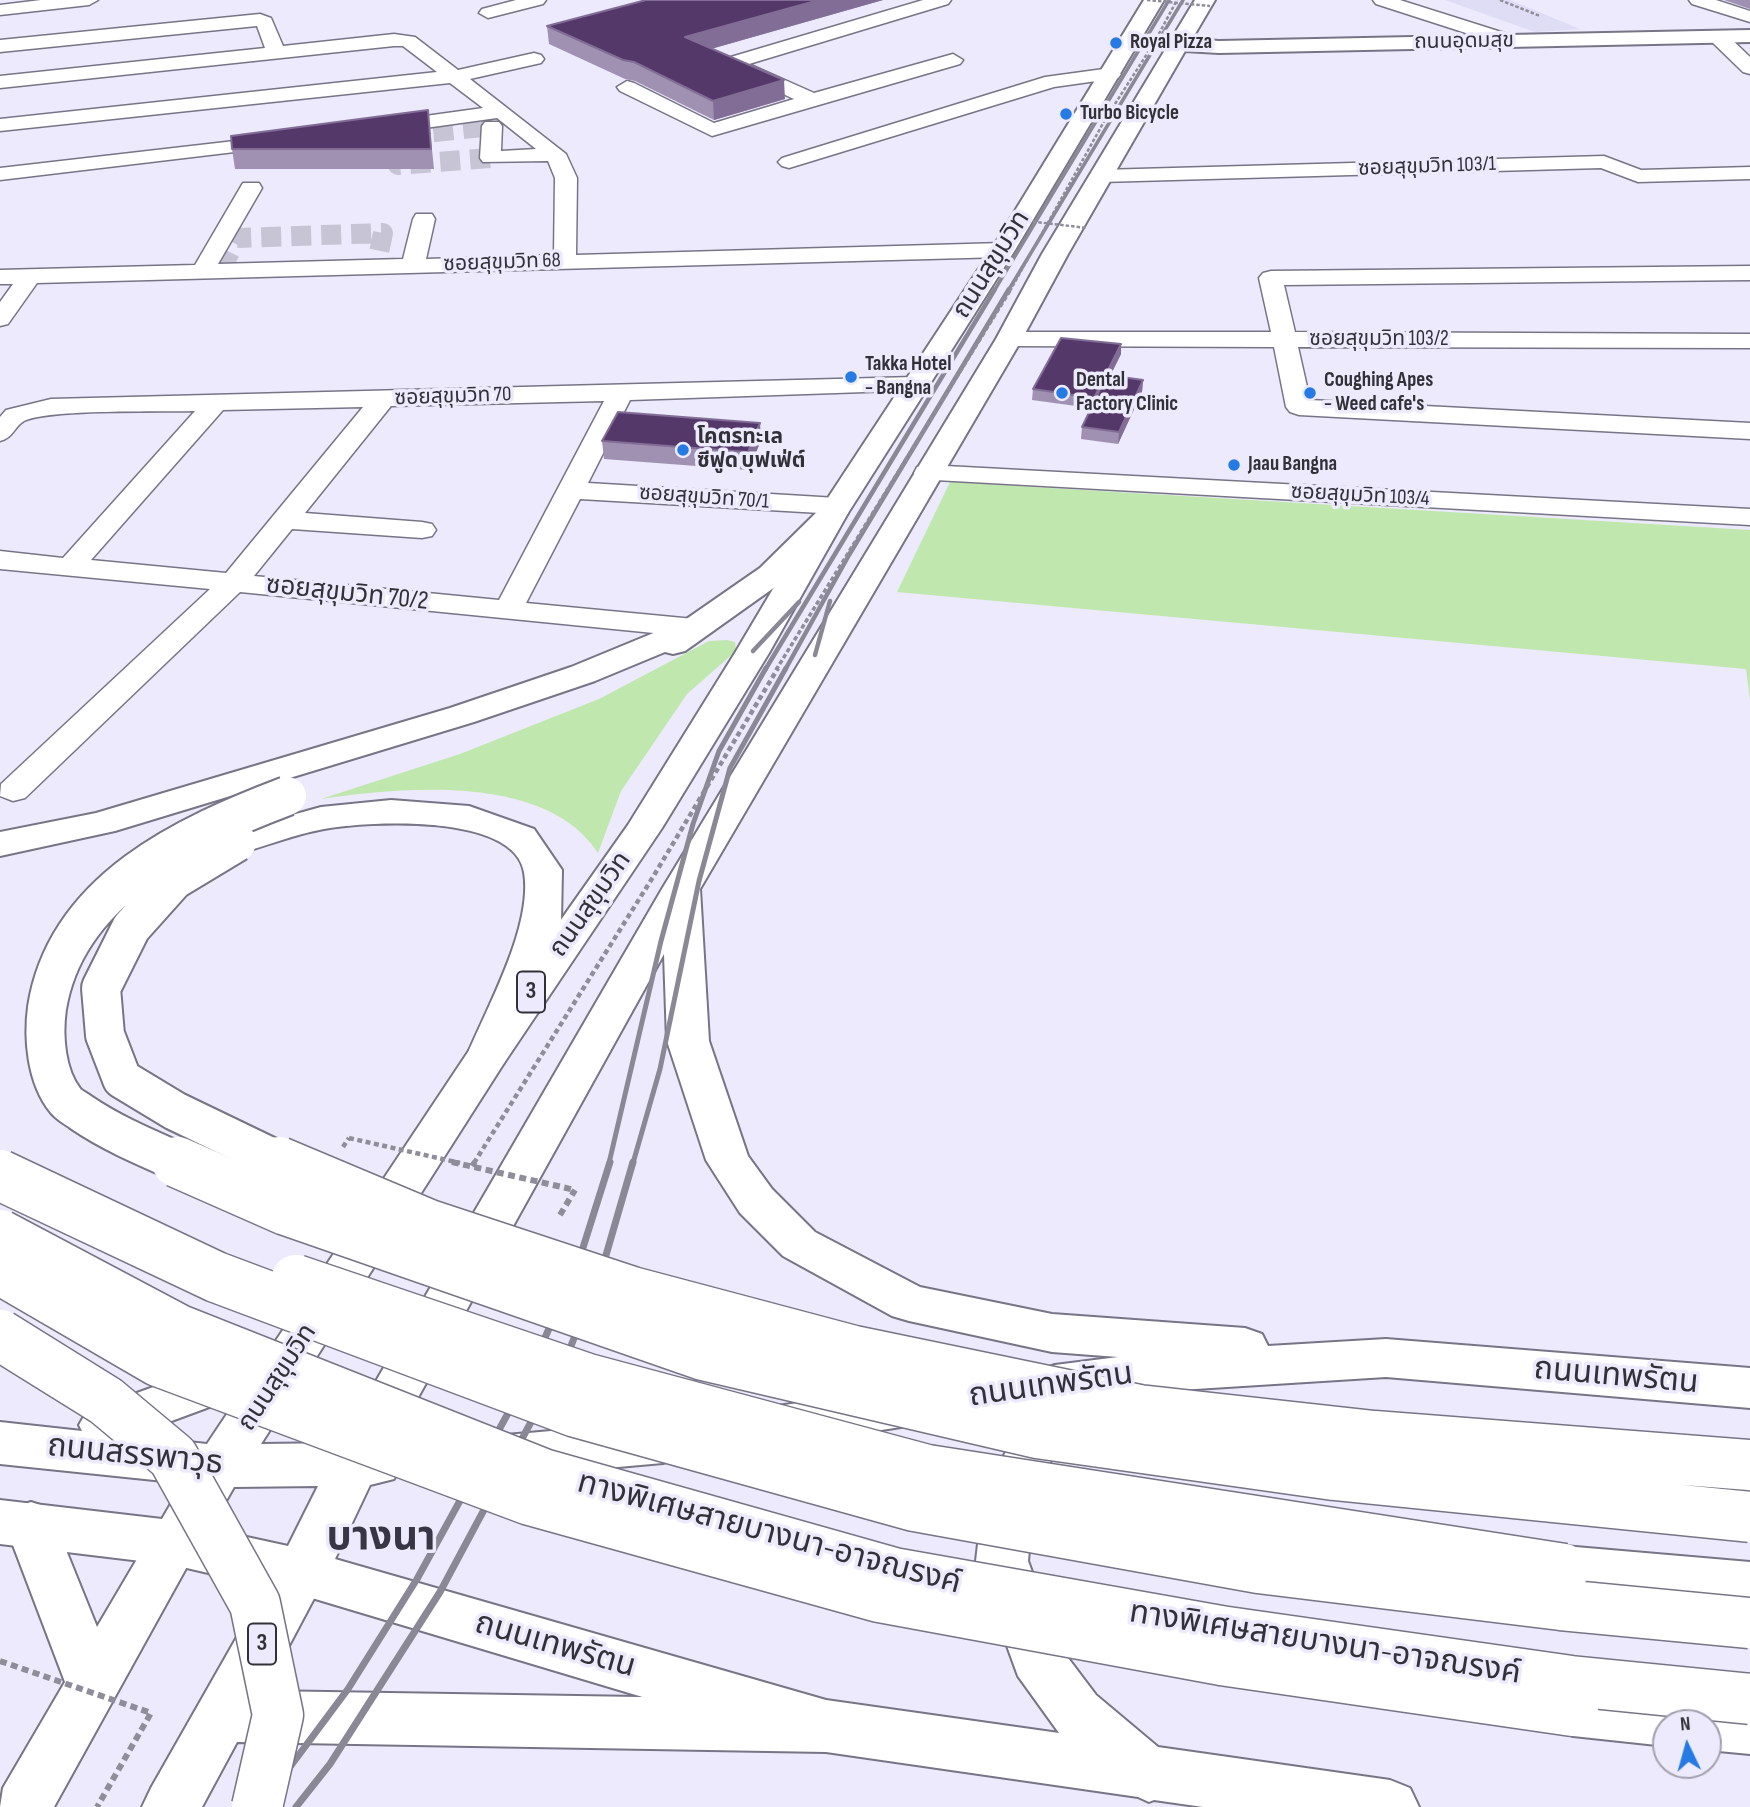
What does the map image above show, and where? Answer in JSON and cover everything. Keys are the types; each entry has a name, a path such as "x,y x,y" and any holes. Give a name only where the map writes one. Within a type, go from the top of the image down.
{"main road":[{"name":"ถนนสุขุมวิท","path":"23,1807 220,1466 489,1054 644,828 752,653 839,503 1003,250 1154,0"},
{"name":"ถนนสุขุมวิท","path":"171,1807 302,1572 354,1465 681,889 920,484 1009,339 1101,176 1207,3"},
{"name":"ถนนอุดมสุข","path":"1132,40 1232,47 1718,37 1749,21"},
{"path":"1003,250 1055,254"},
{"path":"839,503 771,575 641,665 541,713 226,818 169,848 132,875 101,903 70,943 50,991 44,1028 50,1067 65,1101 108,1131 286,1210 703,1355 1037,1433 1334,1475 1750,1517"},
{"path":"0,844 102,824 462,715 583,674 694,628"},
{"path":"489,1054 542,922 542,870 521,836 469,817 391,811 321,818 237,842 174,880 131,928 102,988 105,1035 122,1079 175,1111 258,1153 429,1225 632,1292 855,1351 1139,1410 1374,1436 1750,1465"},
{"path":"681,889 688,1041 728,1160 756,1201 799,1244 909,1303 1052,1333 1386,1358"},
{"path":"0,1150 29,1167 239,1261 588,1379 927,1470 1564,1569 1750,1585"},
{"path":"0,1175 216,1277 576,1412 914,1506 1258,1568 1561,1605 1750,1623"},
{"name":"ทางพิเศษสายบางนา-อาจณรงค์","path":"0,1235 179,1330 543,1474 894,1573 1227,1632 1571,1681 1750,1699"},
{"path":"0,1269 158,1361 530,1500 879,1597 1220,1660 1573,1711 1652,1719"},
{"path":"0,1335 106,1401 173,1457 255,1604 278,1715 257,1807"},
{"path":"21,1445 291,1357"},
{"name":"ถนนเทพรัตน","path":"354,1465 648,1444 1132,1374 1386,1358 1750,1388"},
{"path":"1132,1374 1042,1430 1009,1492 1002,1561 1037,1659 1076,1713 1149,1774"},
{"name":"ถนนสรรพาวุธ","path":"21,1445 220,1466 354,1465"},
{"path":"15,1523 174,1543 302,1572"},
{"path":"15,1523 93,1685"},
{"name":"ถนนเทพรัตน","path":"302,1572 826,1726 1390,1807"},
{"path":"222,1716 826,1726"},
{"path":"1722,1725 1750,1728"}],"street":[{"path":"0,10 89,0"},
{"path":"488,13 537,0"},
{"path":"854,11 893,0"},
{"path":"732,63 942,0"},
{"path":"1382,0 1510,41"},
{"path":"1698,0 1749,21"},
{"path":"0,46 260,20 265,22 275,53"},
{"path":"1718,37 1750,68"},
{"path":"0,82 402,40 457,76 496,119 556,154 566,177 565,261"},
{"path":"712,54 812,100"},
{"path":"0,125 457,76 534,59"},
{"path":"627,87 712,130 953,60"},
{"path":"789,162 1052,81 1111,74"},
{"path":"363,130 496,119"},
{"path":"496,119 490,158 556,154"},
{"path":"0,174 294,139"},
{"name":"ซอยสุขุมวิท 103/1","path":"1101,176 1604,162 1638,176 1750,173"},
{"path":"203,270 251,188"},
{"path":"413,266 424,219"},
{"name":"ซอยสุขุมวิท 68","path":"0,277 1003,250"},
{"path":"1750,273 1271,278 1298,407 1750,431"},
{"path":"0,319 30,276"},
{"name":"ซอยสุขุมวิท 103/2","path":"1009,339 1750,341"},
{"name":"ซอยสุขุมวิท 70","path":"0,433 15,415 43,408 915,385"},
{"path":"508,610 621,393"},
{"path":"13,791 234,582 383,399"},
{"path":"70,567 216,403"},
{"name":"ซอยสุขุมวิท 103/4","path":"920,484 1750,517"},
{"name":"ซอยสุขุมวิท 70/1","path":"570,490 839,503"},
{"path":"285,520 422,530"},
{"name":"ซอยสุขุมวิท 70/2","path":"0,560 694,628"}],"path":[{"path":"1147,0 1207,3"},
{"path":"471,1166 653,877 834,573 1048,223 1106,118 1154,43 1176,1"},
{"path":"1011,219 1087,228"},
{"path":"349,1138 575,1190 561,1215"},
{"path":"0,1661 151,1713 97,1807"}],"shaded area":[{"path":"1445,0 1510,0 1580,29 1535,32"}],"green space":[{"path":"950,482 1750,530 1750,700 1746,669 897,592"},
{"path":"709,641 735,642 736,651 687,694 621,791 598,853 575,827 545,809 509,798 471,791 431,790 391,791 321,799 460,754 599,699"}],"building":[{"path":"646,0 819,0 685,37 784,80 713,101 634,62 623,60 547,26"},
{"path":"428,110 431,149 232,149 231,136"},
{"path":"1061,338 1121,344 1094,398 1033,389"},
{"path":"1107,375 1143,380 1119,432 1082,427"},
{"path":"618,412 760,423 748,452 602,441"}],"tunnel":[{"path":"490,158 398,165 407,135 492,126"},
{"path":"221,270 237,238 383,233 376,267"}],"railway":[{"path":"994,291 1169,0"},
{"path":"1008,291 1183,0"},
{"path":"765,670 995,289"},
{"path":"785,670 849,555 1009,289"},
{"path":"815,655 830,601"},
{"path":"753,651 799,602"},
{"path":"609,1163 661,941 693,824 719,751 766,668"},
{"path":"633,1163 660,1069 699,881 730,768 786,668"},
{"path":"260,1807 348,1689 417,1579 529,1375 581,1254 610,1162"},
{"path":"296,1807 330,1764 440,1592 569,1351 604,1262 633,1162"}],"place":[{"name":"Royal Pizza","path":"1116,43"},
{"name":"Turbo Bicycle","path":"1066,114"},
{"name":"Takka Hotel - Bangna","path":"851,377"},
{"name":"Dental Factory Clinic","path":"1062,393"},
{"name":"Coughing Apes - Weed cafe's","path":"1310,393"},
{"name":"โคตรทะเล ซีฟูด บุฟเฟ่ต์","path":"683,450"},
{"name":"Jaau Bangna","path":"1234,465"}],"district":[{"name":"บางนา","path":"381,1539"}]}
